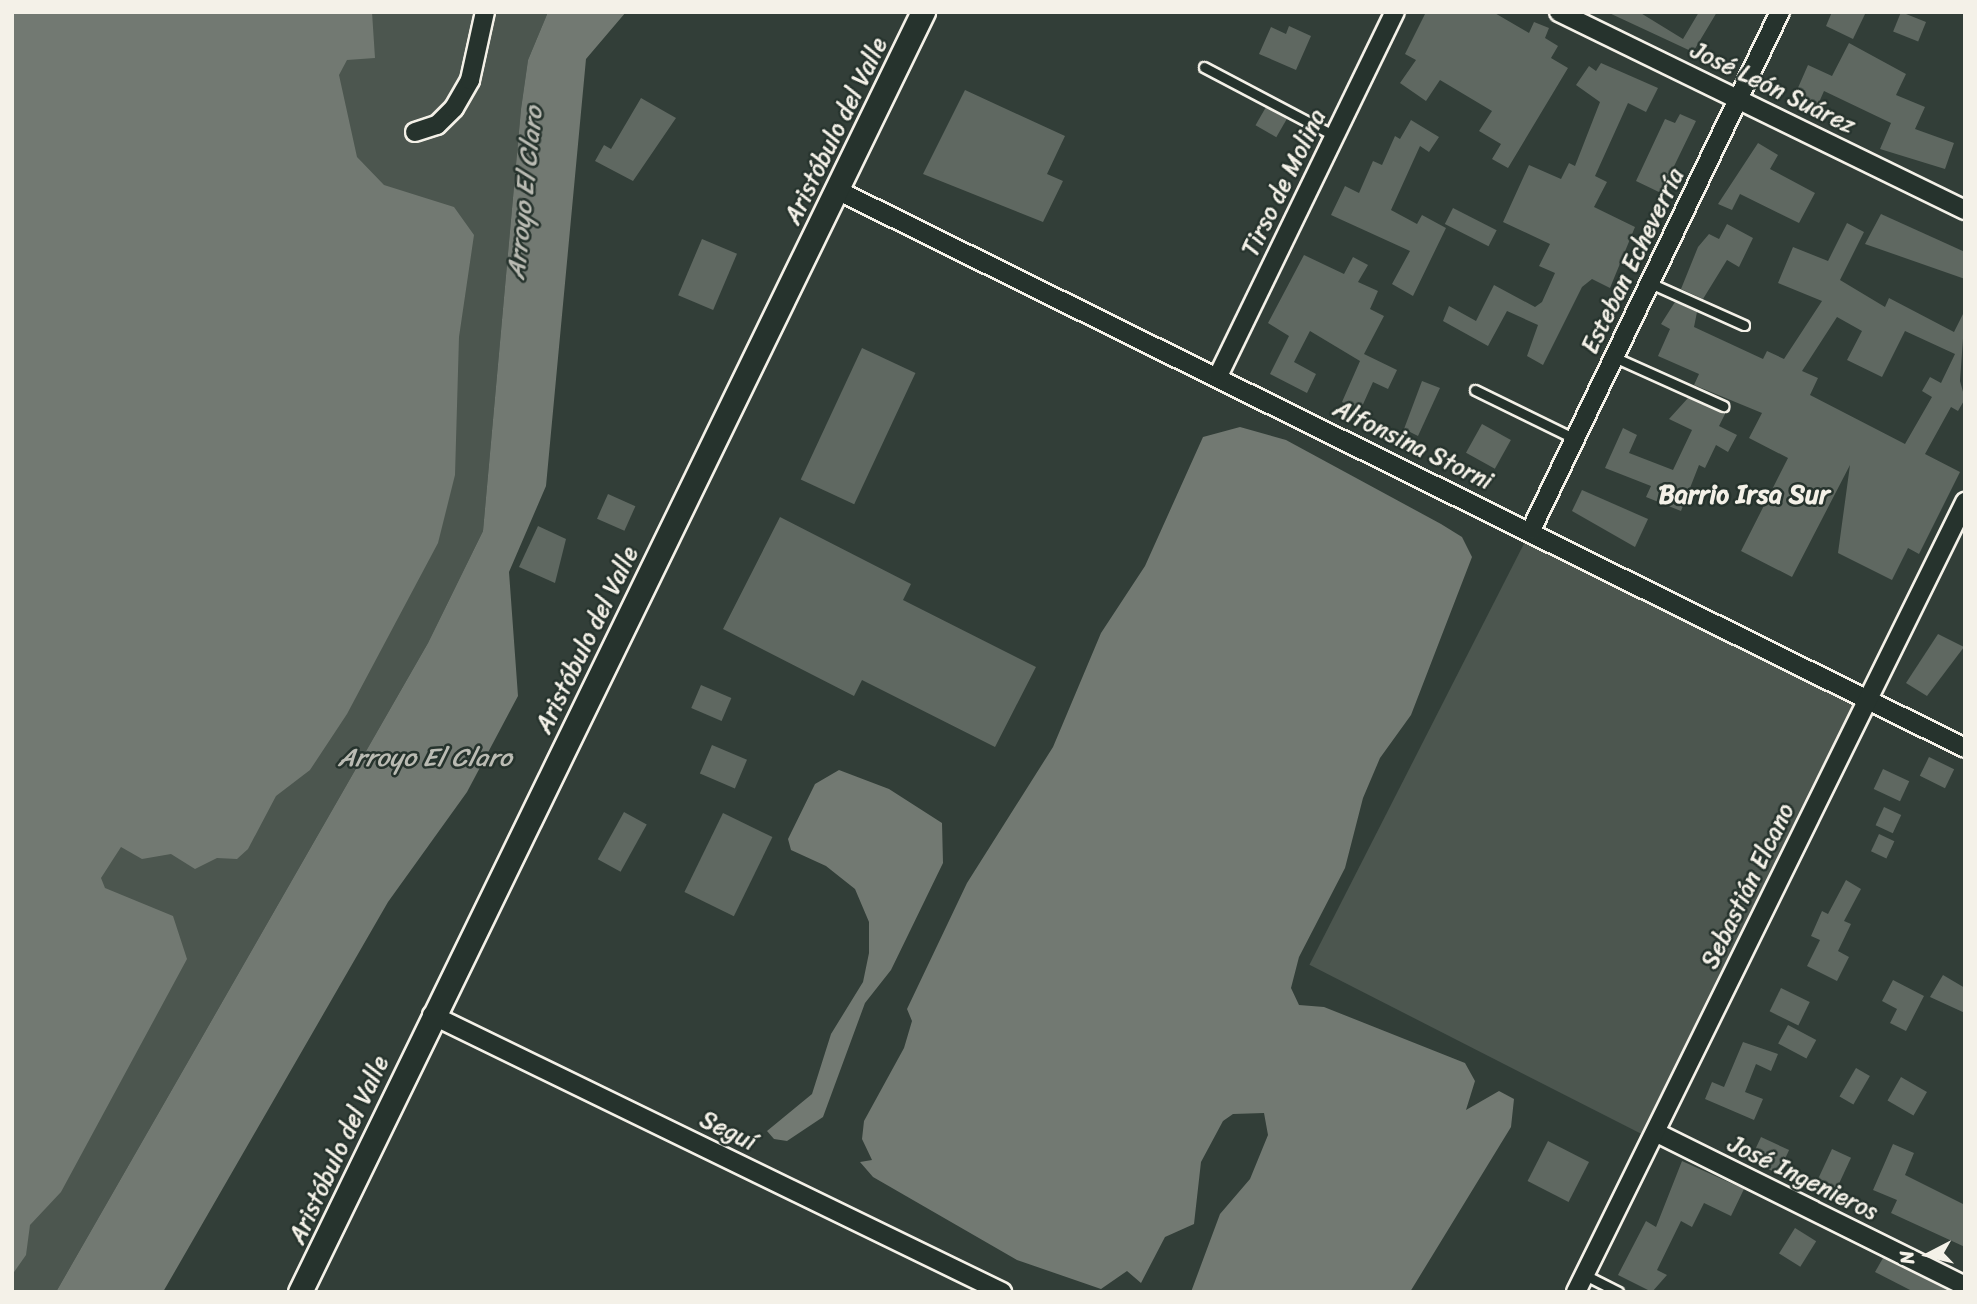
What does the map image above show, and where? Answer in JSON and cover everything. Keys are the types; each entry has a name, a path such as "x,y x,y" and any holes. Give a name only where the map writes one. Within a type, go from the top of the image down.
{"street":[{"path":"415,132 437,125 454,108 470,80 485,12"},
{"name":"Aristóbulo del Valle","path":"300,1292 432,1014 923,12"},
{"name":"Tirso de Molina","path":"1218,376 1395,12"},
{"name":"José León Suárez","path":"1559,12 1739,97 1965,210"},
{"name":"Esteban Echeverría","path":"1531,530 1780,12"},
{"name":"Alfonsina Storni","path":"837,190 1531,530 1965,748"},
{"name":"Sebastián Elcano","path":"1576,1292 1657,1133 1866,699 1965,502"},
{"name":"Seguí","path":"432,1014 1002,1292"},
{"name":"José Ingenieros","path":"1657,1133 1965,1286"}],"lane":[{"path":"1204,67 1335,136"},
{"path":"1650,283 1744,325"},
{"path":"1614,357 1723,406"},
{"path":"1475,390 1575,439"},
{"path":"1585,1275 1618,1292"}],"shaded area":[{"path":"12,12 548,12 528,60 521,109 483,531 428,643 56,1292 12,1292"},
{"path":"1531,530 1865,700 1644,1135 1309,965"}],"water":[{"path":"12,12 372,12 375,58 347,60 339,75 357,157 384,185 454,207 474,235 459,337 455,475 438,543 347,714 310,770 276,796 248,849 237,859 217,858 195,869 171,854 142,859 121,847 101,878 105,888 173,916 187,959 61,1192 30,1225 26,1255 12,1275"},
{"name":"Arroyo El Claro","path":"548,12 626,12 586,59 546,486 509,572 518,696 467,792 388,902 163,1292 56,1292 428,643 483,531 521,109 528,60"},
{"path":"1240,427 1286,440 1441,524 1462,537 1472,557 1411,715 1380,758 1363,798 1345,868 1299,957 1291,988 1299,1005 1324,1007 1465,1063 1475,1081 1466,1110 1499,1091 1514,1099 1511,1127 1410,1292 1191,1292 1220,1214 1250,1179 1268,1135 1264,1113 1233,1114 1223,1121 1201,1162 1194,1224 1165,1237 1141,1283 1127,1271 1101,1289 1017,1260 873,1177 860,1162 872,1160 862,1139 864,1121 904,1048 912,1021 907,1009 967,883 1053,747 1101,633 1145,566 1203,437"},
{"path":"839,770 889,789 942,823 943,863 891,970 865,1003 823,1117 787,1141 774,1139 767,1131 812,1094 831,1034 863,982 869,953 869,922 855,889 826,866 791,850 788,839 815,784"}],"building":[{"path":"1426,12 1493,12 1529,33 1534,22 1549,28 1545,38 1558,46 1551,58 1568,68 1508,168 1492,159 1501,144 1479,131 1492,111 1440,80 1426,101 1400,83 1416,60 1405,54"},
{"path":"1607,12 1639,12 1683,39 1699,12 1717,12 1693,52"},
{"path":"1832,12 1866,12 1853,39 1826,26"},
{"path":"1901,12 1926,22 1918,42 1893,31"},
{"path":"1289,26 1311,36 1296,70 1259,54 1271,27 1286,34"},
{"path":"1849,43 1906,74 1896,95 1925,107 1915,129 1954,143 1945,169 1880,149 1891,123 1824,91 1813,116 1790,106 1808,65 1832,76"},
{"path":"1601,63 1658,88 1646,112 1628,103 1595,176 1607,182 1594,207 1635,227 1610,288 1592,279 1582,287 1543,365 1527,356 1538,325 1507,311 1488,346 1443,321 1449,306 1476,321 1494,285 1535,307 1542,302 1555,273 1539,266 1550,244 1503,222 1529,165 1561,179 1569,163 1575,166 1600,102 1576,85 1589,66 1596,71"},
{"path":"965,90 1065,136 1047,174 1063,181 1043,222 923,174"},
{"path":"641,98 676,118 633,181 595,161 604,145 611,149"},
{"path":"1266,107 1287,119 1276,137 1256,125"},
{"path":"1680,114 1696,121 1661,193 1636,181 1665,119 1675,123"},
{"path":"1411,120 1439,137 1429,152 1420,146 1391,210 1417,224 1422,215 1446,228 1413,296 1392,284 1410,251 1331,215 1345,186 1359,193 1373,161 1382,165 1395,136 1400,139"},
{"path":"1758,143 1778,155 1770,169 1815,193 1799,223 1740,194 1732,210 1718,204"},
{"path":"1453,208 1497,230 1488,246 1445,224"},
{"path":"1881,214 1965,252 1965,279 1865,244"},
{"path":"1847,223 1864,232 1840,280 1885,307 1889,298 1954,332 1965,310 1960,381 1965,399 1958,411 1951,407 1925,454 1960,472 1919,554 1908,548 1892,580 1838,553 1850,465 1792,577 1741,551 1788,458 1749,438 1762,413 1694,385 1699,374 1658,356 1670,329 1661,324 1675,302 1697,312 1694,327 1763,359 1767,351 1784,359 1822,301 1778,283 1793,247 1828,261","holes":["1837,317 1862,331 1847,360 1882,377 1905,331 1955,354 1941,383 1930,377 1922,391 1932,397 1905,444 1810,395 1818,378 1802,371"]},
{"path":"1727,224 1753,238 1739,267 1727,260 1703,299 1681,289 1698,247 1709,234 1719,239"},
{"path":"702,239 737,254 713,310 678,295"},
{"path":"1304,255 1344,274 1353,257 1368,265 1358,282 1378,291 1370,309 1384,316 1364,354 1397,370 1388,389 1373,382 1360,411 1342,402 1360,361 1310,331 1294,362 1316,374 1307,393 1270,374 1289,336 1268,323"},
{"path":"862,348 915,373 854,504 801,479"},
{"path":"1422,381 1440,388 1418,436 1404,429"},
{"path":"1688,398 1726,412 1719,426 1737,435 1728,452 1716,445 1705,468 1699,465 1681,511 1646,497 1651,486 1605,468 1623,428 1637,435 1629,453 1673,470 1692,430 1669,419"},
{"path":"1482,424 1511,440 1495,469 1466,453"},
{"path":"1582,490 1648,519 1635,547 1572,511"},
{"path":"608,494 635,506 624,531 597,519"},
{"path":"780,517 911,584 903,600 1036,667 995,747 862,680 854,696 723,629"},
{"path":"538,526 566,539 555,583 519,567"},
{"path":"1938,634 1964,647 1927,696 1906,683"},
{"path":"701,685 731,698 722,721 691,708"},
{"path":"712,745 747,760 735,788 700,774"},
{"path":"1929,757 1954,769 1945,788 1920,776"},
{"path":"1883,769 1909,781 1900,801 1874,789"},
{"path":"1884,807 1901,815 1893,833 1876,825"},
{"path":"624,812 647,825 621,872 598,859"},
{"path":"723,813 772,837 734,916 684,892"},
{"path":"1879,834 1894,841 1886,858 1871,851"},
{"path":"1846,880 1861,889 1844,921 1851,924 1838,951 1849,957 1837,981 1807,966 1820,940 1811,936 1822,911 1828,914"},
{"path":"1943,975 1965,988 1965,1013 1930,997"},
{"path":"1893,980 1924,996 1906,1031 1890,1023 1897,1009 1882,1001"},
{"path":"1781,988 1810,1002 1798,1025 1770,1011"},
{"path":"1788,1025 1816,1040 1806,1059 1778,1044"},
{"path":"1743,1042 1778,1054 1771,1071 1756,1064 1745,1092 1763,1099 1754,1120 1705,1099 1712,1082 1724,1087"},
{"path":"1856,1068 1870,1076 1853,1105 1840,1097"},
{"path":"1901,1077 1927,1092 1913,1115 1888,1100"},
{"path":"1761,1137 1789,1150 1778,1174 1750,1161"},
{"path":"1548,1141 1589,1162 1569,1202 1528,1181"},
{"path":"1893,1144 1914,1153 1905,1175 1965,1205 1965,1247 1891,1213 1897,1200 1873,1190"},
{"path":"1832,1149 1851,1158 1834,1195 1815,1186"},
{"path":"1682,1161 1744,1189 1731,1216 1704,1203 1692,1227 1681,1221 1657,1270 1667,1275 1652,1292 1618,1275 1646,1221 1656,1227"},
{"path":"1795,1228 1816,1241 1800,1267 1779,1253"},
{"path":"1883,1258 1951,1292 1914,1292 1875,1272"}],"district":[{"name":"Barrio Irsa Sur","path":"1744,495"}]}
